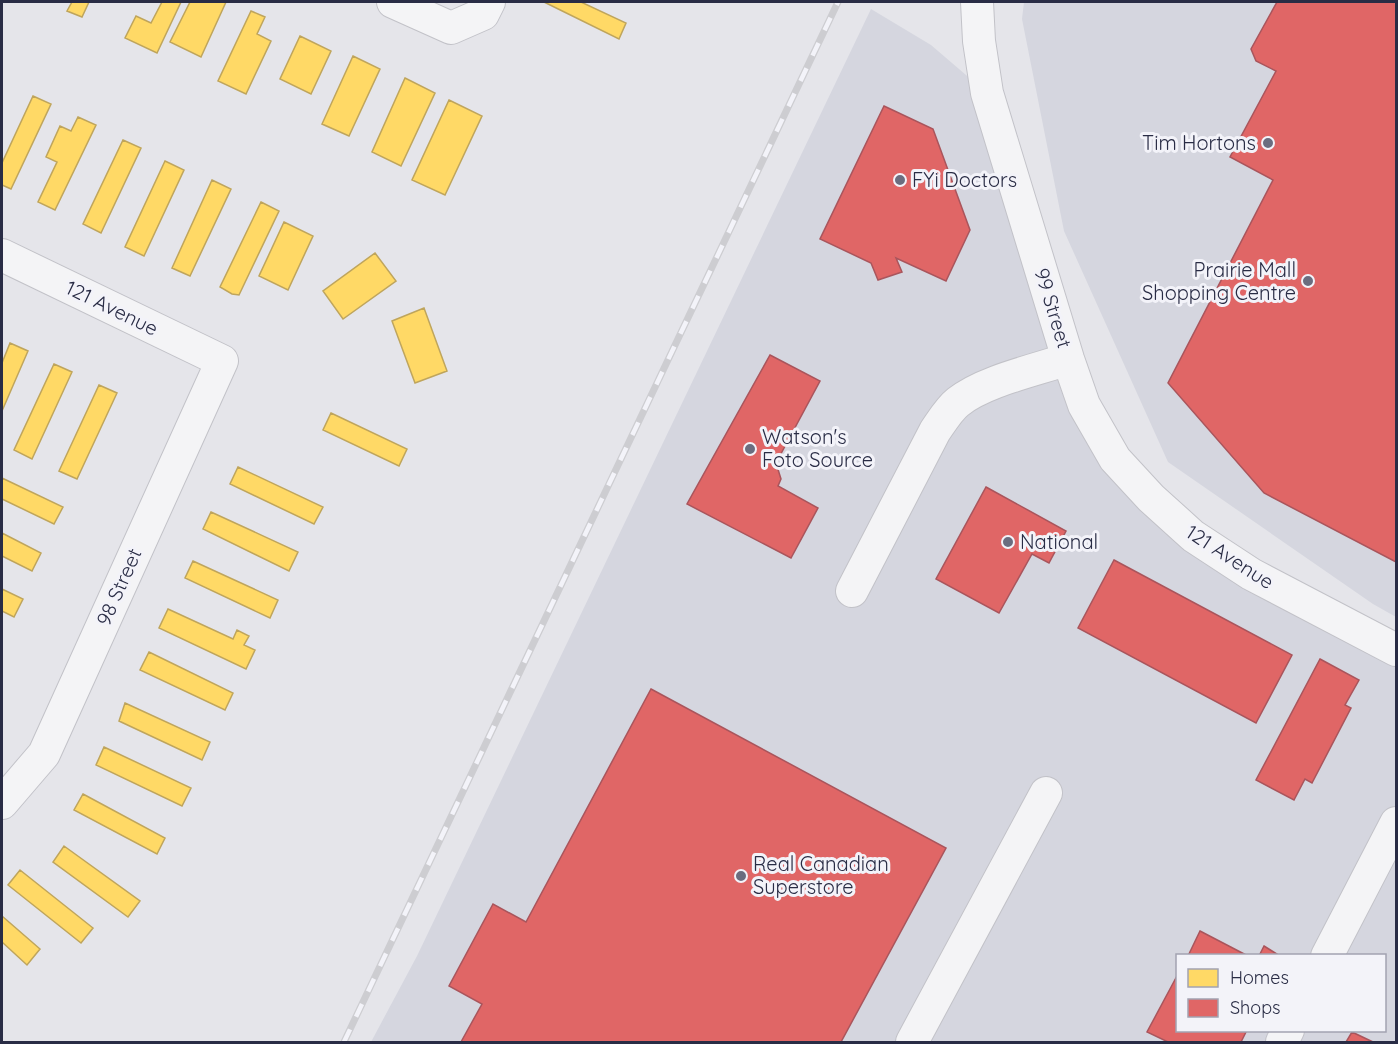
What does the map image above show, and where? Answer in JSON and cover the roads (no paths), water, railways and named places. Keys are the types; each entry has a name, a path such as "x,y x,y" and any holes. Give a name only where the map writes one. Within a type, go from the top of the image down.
{"street":[{"path":"393,2 451,28 486,8"},
{"name":"99 Street","path":"852,591 935,431 952,408 981,388 1068,359 987,93 979,41 977,2"},
{"name":"121 Avenue","path":"2,255 222,361"},
{"name":"121 Avenue","path":"1068,359 1084,405 1115,459 1151,498 1193,536 1251,574 1396,650"},
{"name":"98 Street","path":"2,803 44,754 222,361"},
{"path":"912,1042 1046,793"},
{"path":"1328,954 1396,823"}],"railway":[{"path":"344,1042 838,2"}],"place":[{"name":"Tim Hortons","path":"1268,143"},
{"name":"FYi Doctors","path":"900,180"},
{"name":"Prairie Mall Shopping Centre","path":"1308,281"},
{"name":"Watson's Foto Source","path":"750,449"},
{"name":"National","path":"1008,542"},
{"name":"Real Canadian Superstore","path":"741,876"}]}
